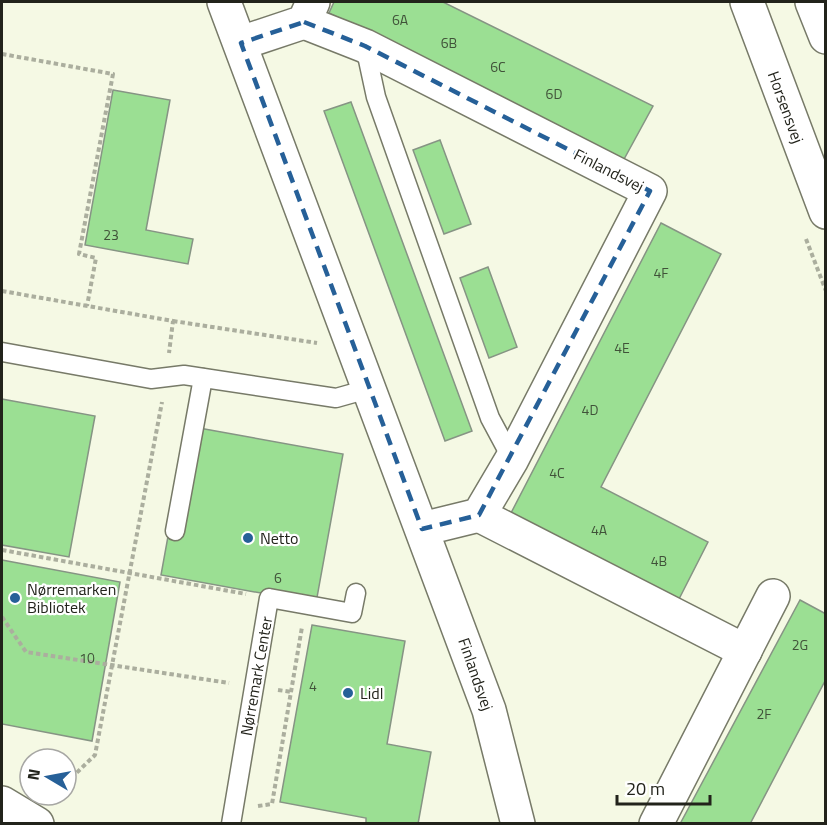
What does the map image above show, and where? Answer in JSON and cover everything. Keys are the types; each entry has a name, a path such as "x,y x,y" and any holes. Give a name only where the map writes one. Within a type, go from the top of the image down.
{"street":[{"name":"Finlandsvej","path":"224,2 489,710 518,824"},
{"name":"Horsensvej","path":"747,2 825,212"},
{"path":"812,2 825,36"},
{"name":"Finlandsvej","path":"241,43 308,11 365,46 650,191 512,459 479,515"},
{"path":"422,529 479,515 745,651"},
{"path":"656,824 773,596"},
{"path":"2,803 37,824"}],"lane":[{"path":"365,46 376,97 490,418 512,459"},
{"path":"2,352 151,379 203,378 336,398 368,389"},
{"path":"175,531 203,378"},
{"name":"Nørremark Center","path":"232,816 269,598 352,613 356,593"}],"path":[{"path":"2,54 113,74 79,254 96,258 87,306"},
{"path":"2,291 173,321 353,348"},
{"path":"78,771 95,755 129,574 175,377 173,321"},
{"path":"2,550 269,598"},
{"path":"232,816 272,804 306,605"},
{"path":"2,617 26,652 291,692"}],"highlighted area":[{"path":"304,22 365,46 650,191 479,515 422,529 241,43"}],"building":[{"path":"334,2 443,2 653,106 623,161 329,13"},
{"path":"113,90 170,100 146,230 193,239 188,264 85,245"},
{"path":"351,102 472,431 445,441 324,111"},
{"path":"440,140 471,224 444,234 413,150"},
{"path":"661,223 721,254 601,487 708,542 679,599 511,513"},
{"path":"488,267 517,347 489,358 460,278"},
{"path":"2,399 95,416 69,557 2,545"},
{"name":"Netto","path":"188,426 343,454 316,603 161,575"},
{"path":"2,560 120,582 92,741 2,724"},
{"path":"800,600 826,614 826,679 750,824 680,824"},
{"name":"Lidl","path":"312,625 405,641 387,744 431,752 418,824 366,824 366,818 280,802"}],"place":[{"name":"Netto","path":"248,538"},
{"name":"Nørremarken Bibliotek","path":"15,598"},
{"name":"Lidl","path":"348,693"}]}
